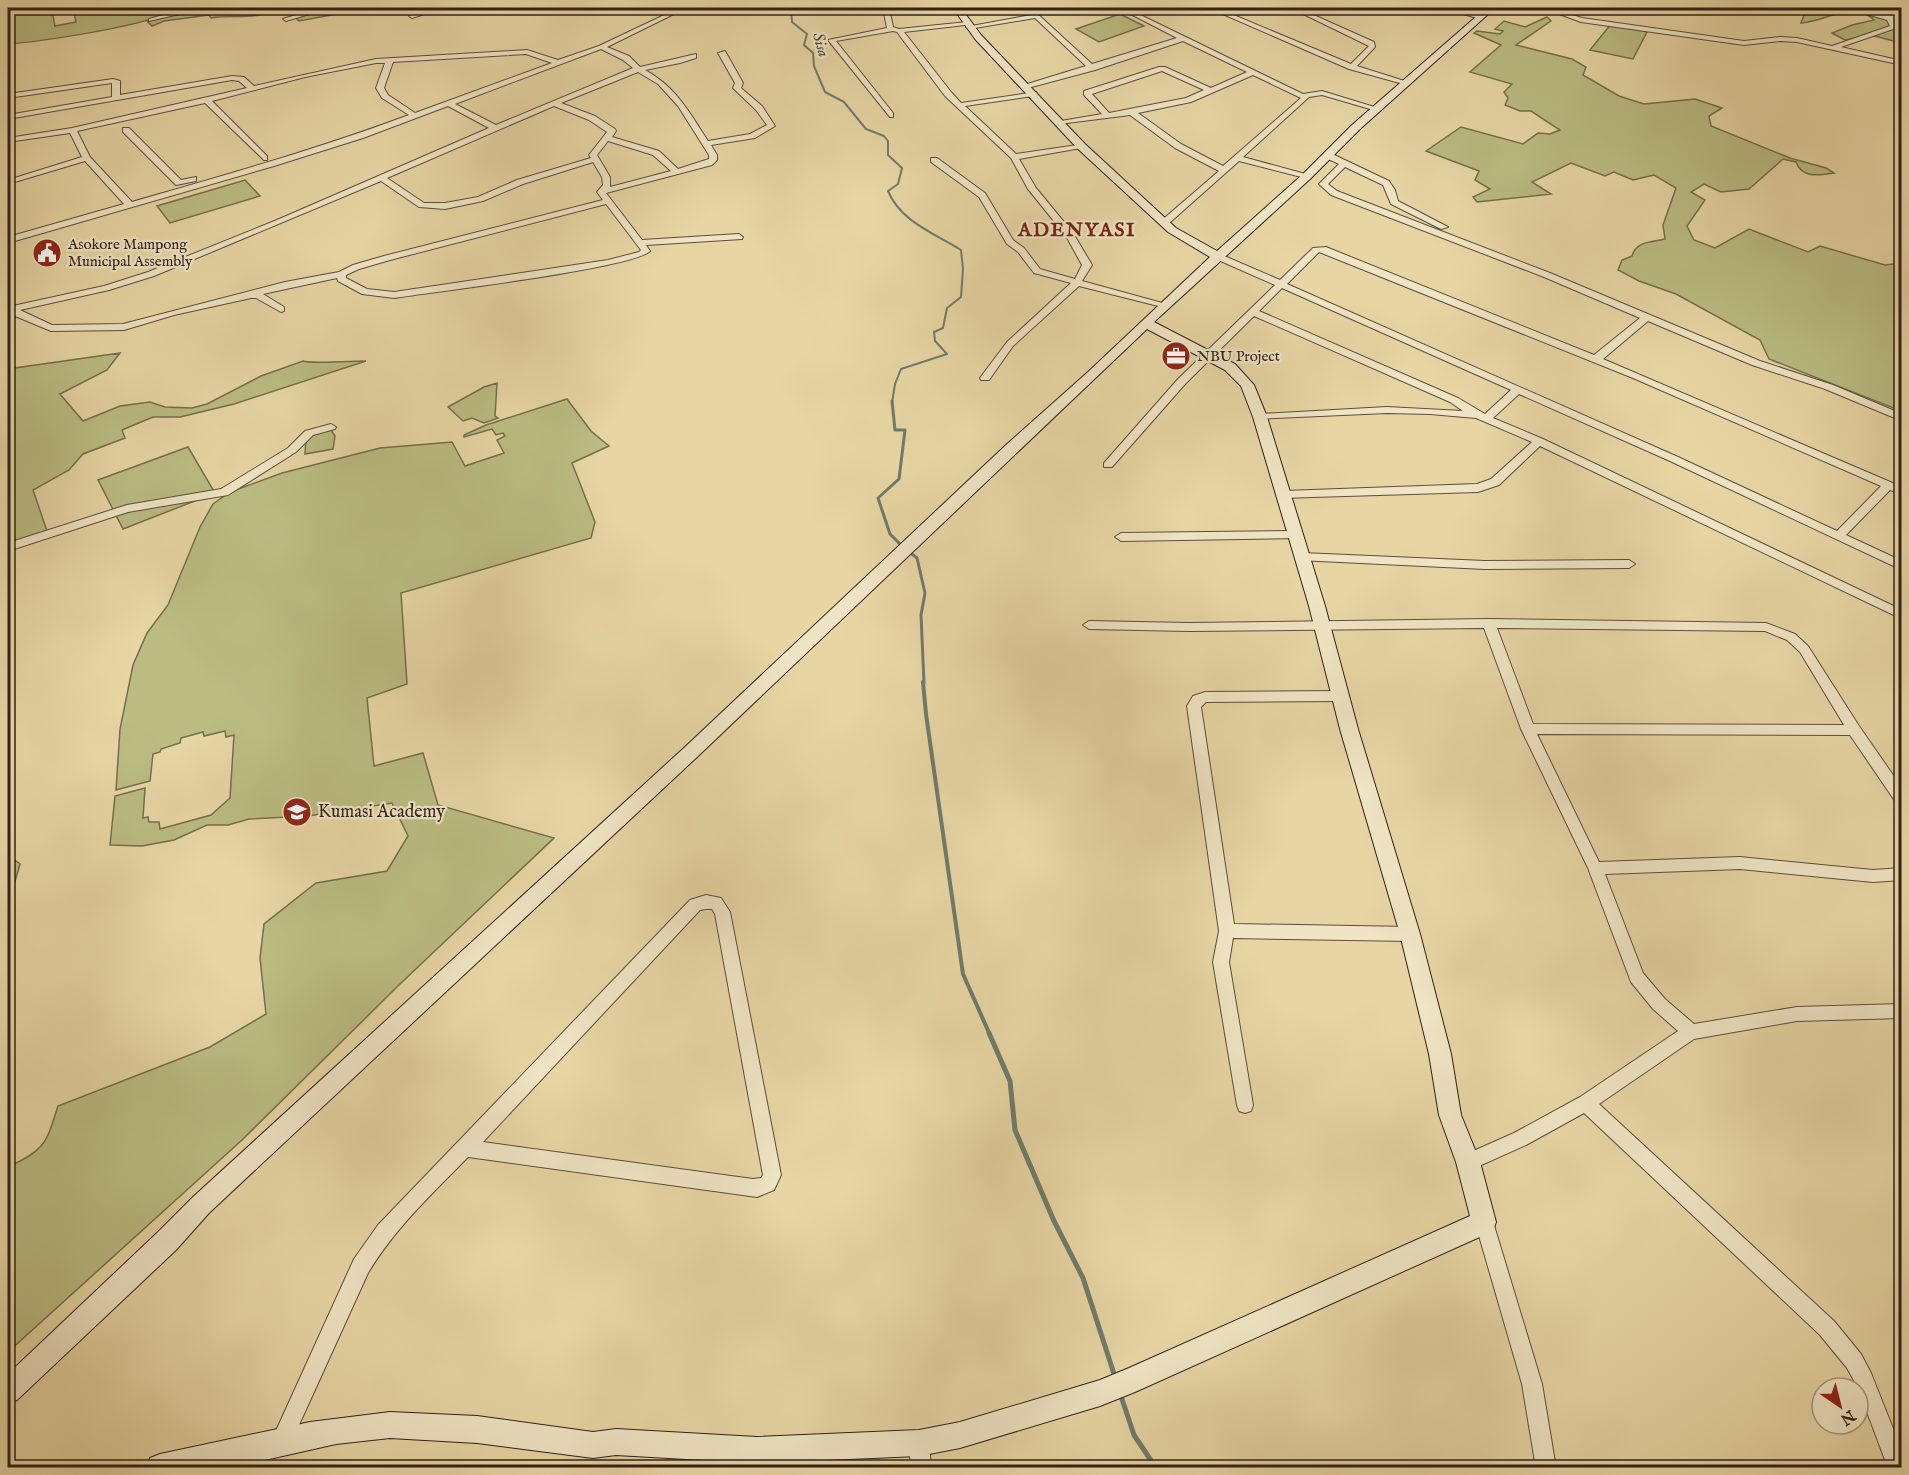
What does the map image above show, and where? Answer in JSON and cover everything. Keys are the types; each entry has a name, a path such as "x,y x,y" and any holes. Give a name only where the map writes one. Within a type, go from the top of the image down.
{"street":[{"path":"8,12 40,8"},
{"path":"167,8 176,14"},
{"path":"151,20 203,8"},
{"path":"286,19 313,12 312,8"},
{"path":"412,16 440,8"},
{"path":"8,240 130,205 182,186 450,104 601,47 683,8"},
{"path":"886,8 890,28 896,30 941,86 1014,157 1032,189 1070,235 1087,265 1084,273 1076,282 1008,345 985,378"},
{"path":"957,8 967,25 1081,146 1164,223 1219,256 1674,459 1902,566"},
{"path":"1028,8 1092,68"},
{"path":"1122,8 1304,96 1322,93 1377,109"},
{"path":"1212,8 1352,67 1407,83"},
{"path":"1294,8 1372,43 1373,46 1352,67"},
{"path":"1444,8 1481,17"},
{"path":"8,1391 209,1197 691,752 913,540 1148,324 1163,306 1306,177 1377,109 1491,8"},
{"path":"1546,8 1581,20 1744,44 1780,39 1902,63"},
{"path":"1848,8 1890,19 1902,16"},
{"path":"890,115 831,40 896,30 967,25 1037,16"},
{"path":"1832,48 1894,27 1890,19"},
{"path":"960,105 1030,90 1184,38"},
{"path":"601,47 626,58 638,69 661,82 681,105 713,160 601,192"},
{"path":"8,140 72,130 357,63 527,52 559,63"},
{"path":"705,144 752,136 771,126 759,108 737,88 740,83 722,53"},
{"path":"10,310 132,281 280,222 495,128 638,69 680,61 693,56"},
{"path":"390,60 380,88 385,96 415,116"},
{"path":"1107,115 1087,93 1162,69 1210,90"},
{"path":"1059,122 1132,112 1188,100 1253,72"},
{"path":"8,117 232,78 241,79 251,87"},
{"path":"8,87 8,96 116,81 116,98"},
{"path":"1164,223 1305,100 1304,96"},
{"path":"207,99 268,161"},
{"path":"554,103 608,126 612,130 593,155 606,177 607,185 601,192"},
{"path":"450,104 495,128"},
{"path":"1132,112 1179,146 1224,170"},
{"path":"72,130 87,158 130,205"},
{"path":"126,130 182,186"},
{"path":"608,138 656,153 677,172"},
{"path":"1014,157 1081,146"},
{"path":"1328,155 1386,183 1391,190 1394,202 1402,208 1449,229"},
{"path":"8,182 87,158"},
{"path":"1238,158 1306,177"},
{"path":"381,178 422,205 445,206 480,199 520,182 596,159"},
{"path":"934,160 982,195 1010,242 1022,250 1037,271 1163,306"},
{"path":"1344,162 1323,184 1334,194 1536,271 1756,363 1829,387 1902,418"},
{"path":"342,274 341,279 365,292 394,295 608,263 642,254 646,251 601,192"},
{"path":"10,310 51,328 124,327 295,282 342,274 356,267 387,258 609,201"},
{"path":"640,243 740,237"},
{"path":"1108,465 1208,354 1316,250 1332,251 1596,359 1902,491"},
{"path":"251,295 258,296 281,309"},
{"path":"1253,312 1454,400 1482,417 1539,441 1902,615"},
{"path":"1596,359 1647,317"},
{"path":"1148,324 1208,354 1239,375 1247,385 1260,417 1296,534 1410,934 1440,1054 1450,1115 1468,1162 1532,1384 1546,1467"},
{"path":"1260,417 1387,410 1482,417 1517,390"},
{"path":"8,548 127,509 224,492 292,450 309,433 331,427"},
{"path":"1284,495 1478,488 1495,482 1539,441"},
{"path":"1838,537 1888,485"},
{"path":"1121,537 1296,534"},
{"path":"1302,557 1485,565 1629,564"},
{"path":"1490,623 1528,729 1595,868 1637,976 1659,1004 1691,1032"},
{"path":"1089,625 1189,627 1490,623 1766,627 1780,631 1797,641 1804,649 1854,730 1902,800"},
{"path":"1245,1106 1221,962 1227,931 1195,703 1205,697 1341,696"},
{"path":"1528,729 1854,730"},
{"path":"1595,868 1740,863 1873,876 1902,873"},
{"path":"282,1440 325,1342 374,1242 394,1218 465,1148 695,905 706,902 716,903 722,912 772,1175 766,1186 753,1188 465,1148"},
{"path":"1227,931 1410,934"},
{"path":"1468,1162 1520,1139 1586,1103 1691,1032 1797,1014 1902,1011"},
{"path":"1586,1103 1827,1328 1854,1361 1864,1380 1898,1467"},
{"path":"160,1467 282,1440 362,1427 401,1426 448,1428 593,1445 616,1442 757,1450 920,1455 960,1435 1100,1393 1420,1248 1460,1234 1484,1221"}],"green space":[{"path":"61,8 52,11 55,26 76,22 73,8 161,8 168,11 157,17 117,28 8,44 8,13"},
{"path":"206,8 308,8 310,10 297,16 276,11 248,16 211,18 209,15 164,21 152,26 147,21"},
{"path":"316,8 370,8 299,21 296,18 317,12"},
{"path":"1811,8 1858,8 1801,23 1806,10"},
{"path":"1858,8 1901,8 1901,43 1875,36 1845,40 1832,33 1874,20"},
{"path":"1120,14 1144,26 1099,42 1076,29"},
{"path":"1547,17 1551,21 1516,45 1572,59 1586,67 1583,75 1619,96 1644,104 1695,99 1722,108 1709,116 1711,126 1790,158 1826,168 1834,173 1812,175 1802,171 1796,162 1783,159 1749,189 1721,192 1704,184 1691,192 1705,200 1687,226 1694,240 1715,248 1749,229 1808,252 1820,246 1885,265 1901,263 1901,411 1769,359 1760,340 1676,294 1639,281 1618,270 1622,260 1632,256 1637,247 1665,239 1663,225 1676,188 1654,175 1633,180 1614,172 1605,176 1571,163 1532,182 1551,194 1477,202 1473,197 1490,189 1475,180 1479,171 1426,151 1461,127 1523,144 1538,133 1550,134 1560,130 1531,111 1520,111 1505,105 1508,98 1504,92 1512,84 1470,72 1501,45 1474,33 1477,31 1500,34 1503,31 1495,29 1504,21 1525,27"},
{"path":"1611,24 1648,30 1633,59 1590,50"},
{"path":"245,180 260,196 170,223 157,206"},
{"path":"120,353 107,370 60,394 83,421 120,406 150,402 165,407 192,408 207,404 261,376 303,361 366,361 234,404 180,417 153,417 122,430 125,438 83,454 69,470 33,490 47,531 8,543 8,369"},
{"path":"497,383 495,416 498,418 484,423 472,418 463,421 448,407 484,387"},
{"path":"567,399 591,431 609,446 572,463 595,522 591,538 401,593 407,684 367,698 374,766 423,753 438,805 554,838 400,984 242,1140 8,1352 8,1167 30,1156 47,1138 58,1106 210,1047 266,1014 260,958 264,924 316,883 387,871 408,836 392,803 308,816 249,819 228,825 207,825 174,840 142,846 110,845 115,796 145,788 143,818 148,817 149,822 159,822 160,829 211,815 230,798 234,735 226,737 225,731 204,736 203,732 181,738 180,743 153,754 150,781 116,790 120,729 133,665 147,633 168,605 200,527 213,504 230,492 282,473 380,448 452,442 465,466 504,453 497,440 505,436 503,433 496,435 492,429 464,437 464,435 486,425"},
{"path":"331,430 335,436 333,449 305,454 306,439 318,432"},
{"path":"188,447 215,493 123,529 98,480"},
{"path":"12,858 20,864 8,906 8,859"}],"waterway":[{"name":"Sisa","path":"791,8 792,22 807,34 804,45 813,53 814,66 825,92 844,102 866,129 884,136 888,141 888,155 902,168 898,184 888,191 894,202 919,226 961,250 963,269 961,297 947,308 943,328 934,332 935,341 947,354 901,369 895,384 892,402"},
{"path":"892,402 895,430 905,430 899,479 878,498 890,534 902,546"},
{"path":"908,551 917,558 925,593 921,615 924,683"},
{"path":"923,682 963,974 990,1035"},
{"path":"989,1033 1010,1081 1015,1130 1054,1221 1083,1278 1115,1377"},
{"path":"1120,1393 1134,1435 1156,1468"}],"place":[{"name":"Asokore Mampong Municipal Assembly","path":"47,253"},
{"name":"NBU Project","path":"1176,356"},
{"name":"Kumasi Academy","path":"297,812"}],"district":[{"name":"ADENYASI","path":"1077,230"}]}
